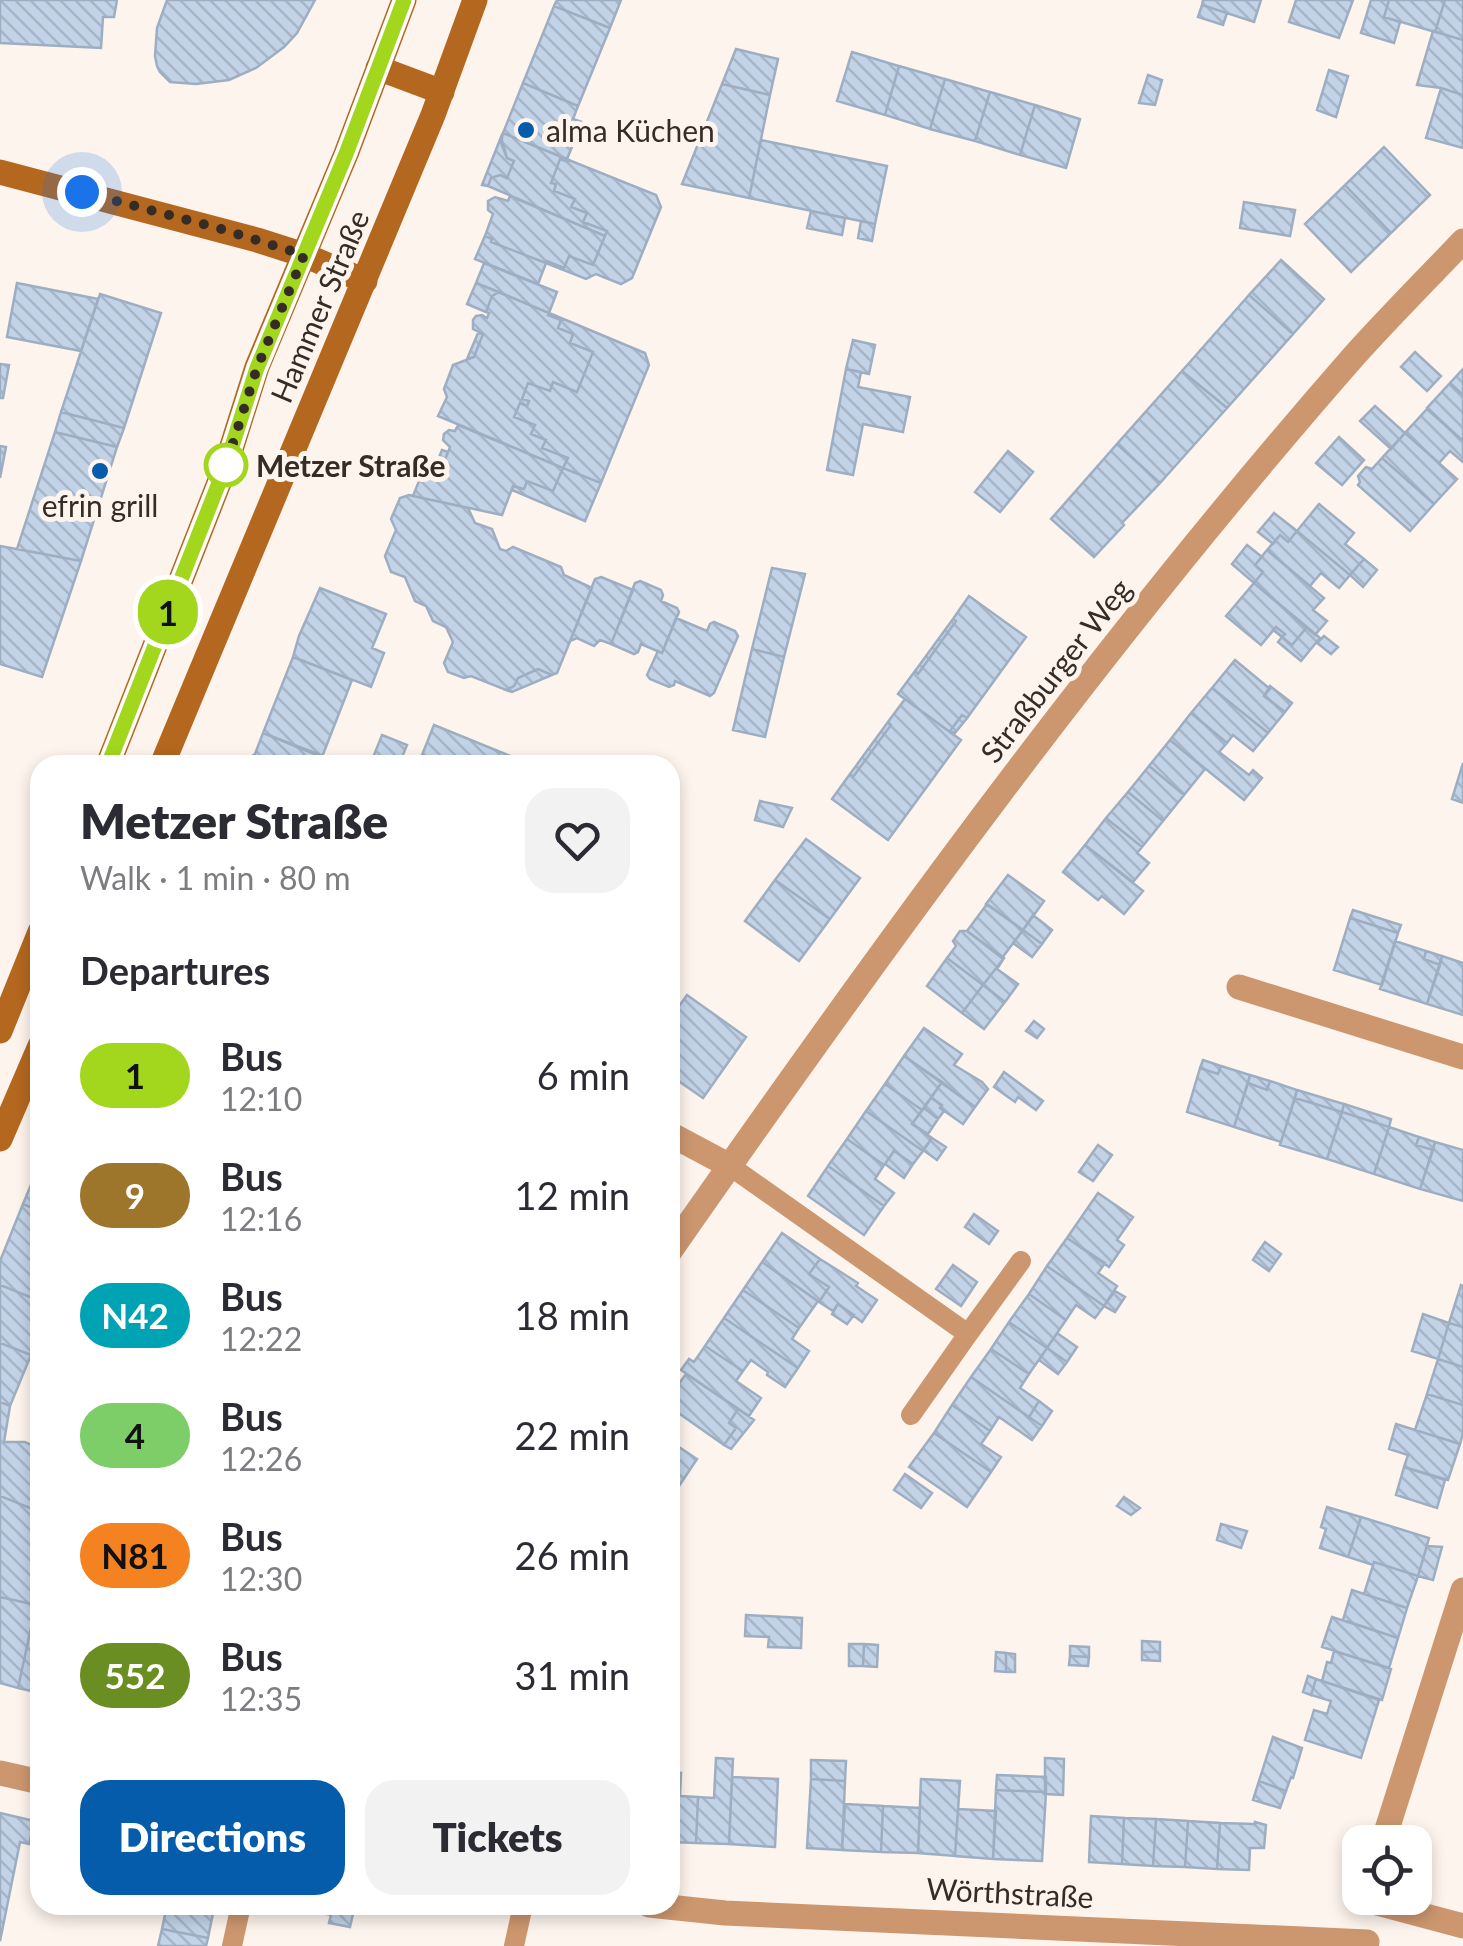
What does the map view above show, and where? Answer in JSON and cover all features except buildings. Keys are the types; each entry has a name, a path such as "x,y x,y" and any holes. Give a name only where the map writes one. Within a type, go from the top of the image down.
{"main road":[{"name":"Hammer Straße","path":"112,755 226,465 257,368 404,0"},
{"name":"Hammer Straße","path":"166,755 442,92 475,0"},
{"path":"378,68 442,92"},
{"path":"0,172 218,228 304,255 365,280"},
{"path":"0,1031 30,957"},
{"path":"0,1139 30,1069"}],"street":[{"name":"Straßburger Weg","path":"680,1237 902,924 1060,713 1355,355 1463,241"},
{"path":"1240,987 1463,1057"},
{"path":"680,1139 730,1166"},
{"path":"1388,1825 1463,1590"},
{"path":"0,1773 30,1780"},
{"name":"Wörthstraße","path":"680,1908 1367,1944"},
{"path":"1367,1944 1372,1915"},
{"path":"1425,1915 1463,1926"}],"lane":[{"path":"730,1166 968,1334"},
{"path":"911,1415 1021,1261"},
{"path":"232,1946 239,1915"},
{"path":"514,1946 521,1915"}],"bus line":[{"name":"1","path":"112,755 226,465 257,368 346,154 404,0"}],"place":[{"name":"alma Küchen","path":"526,130"},
{"name":"Metzer Straße","path":"226,465"},
{"name":"efrin grill","path":"100,471"}],"route":[{"path":"82,192 304,255 257,368 226,465"}]}
